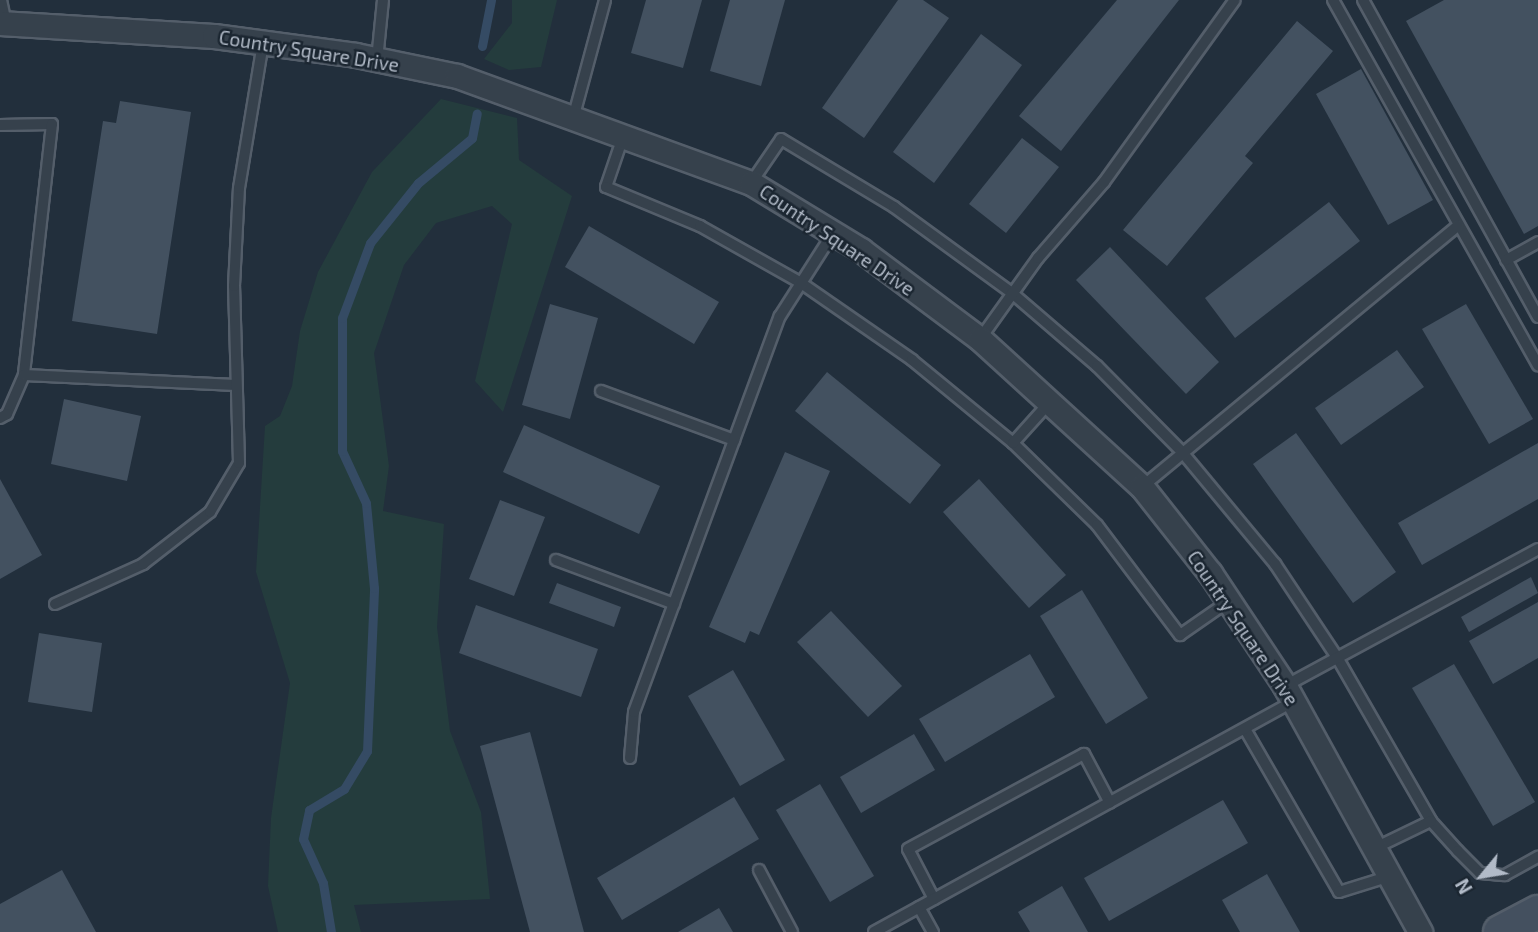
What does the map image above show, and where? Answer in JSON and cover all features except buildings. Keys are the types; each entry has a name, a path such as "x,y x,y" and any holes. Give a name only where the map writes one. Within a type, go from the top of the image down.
{"main road":[{"path":"1500,932 1538,912"}],"street":[{"name":"Country Square Drive","path":"3,23 264,43 377,60 457,76 624,133 751,183 833,233 980,339 1052,401 1142,487 1229,601 1289,694 1420,932"}],"lane":[{"path":"1,0 3,23"},
{"path":"377,60 383,0"},
{"path":"574,115 605,0"},
{"path":"980,339 1012,293 1104,182 1235,0"},
{"path":"1333,0 1538,365"},
{"path":"1363,0 1538,317"},
{"path":"55,604 143,564 210,512 239,463 236,385 239,188 264,43"},
{"path":"0,125 52,124 24,375 0,418"},
{"path":"624,133 606,187 699,226 801,283 912,360 1013,443 1097,525 1180,635 1229,601"},
{"path":"751,183 781,139 894,207 1012,293 1097,366 1182,452 1275,564 1338,659 1431,821 1480,873 1505,875 1538,857"},
{"path":"1142,487 1459,225"},
{"path":"630,758 634,712 780,316 833,233"},
{"path":"1506,260 1538,242"},
{"path":"24,375 236,385"},
{"path":"601,391 734,440"},
{"path":"1013,443 1052,401"},
{"path":"874,932 1245,729 1338,659 1538,549"},
{"path":"556,560 674,604"},
{"path":"1245,729 1339,892 1390,876"},
{"path":"934,899 908,849 1084,754 1110,803"},
{"path":"1375,848 1431,821"},
{"path":"759,870 792,932"},
{"path":"919,907 933,932"}],"green space":[{"path":"512,0 557,0 541,67 509,70 484,59 512,23"},
{"path":"441,99 517,118 519,160 572,196 503,412 475,381 512,224 492,206 436,223 404,265 374,353 389,466 383,511 444,524 437,627 450,731 481,812 490,899 354,905 361,932 278,932 268,886 271,818 290,683 256,572 265,426 280,416 292,386 300,331 318,272 372,172"}],"waterway":[{"path":"482,46 491,0"},
{"path":"331,932 323,883 303,839 309,810 344,789 367,751 374,588 366,503 342,451 342,318 370,243 418,183 472,138 477,113"}]}
